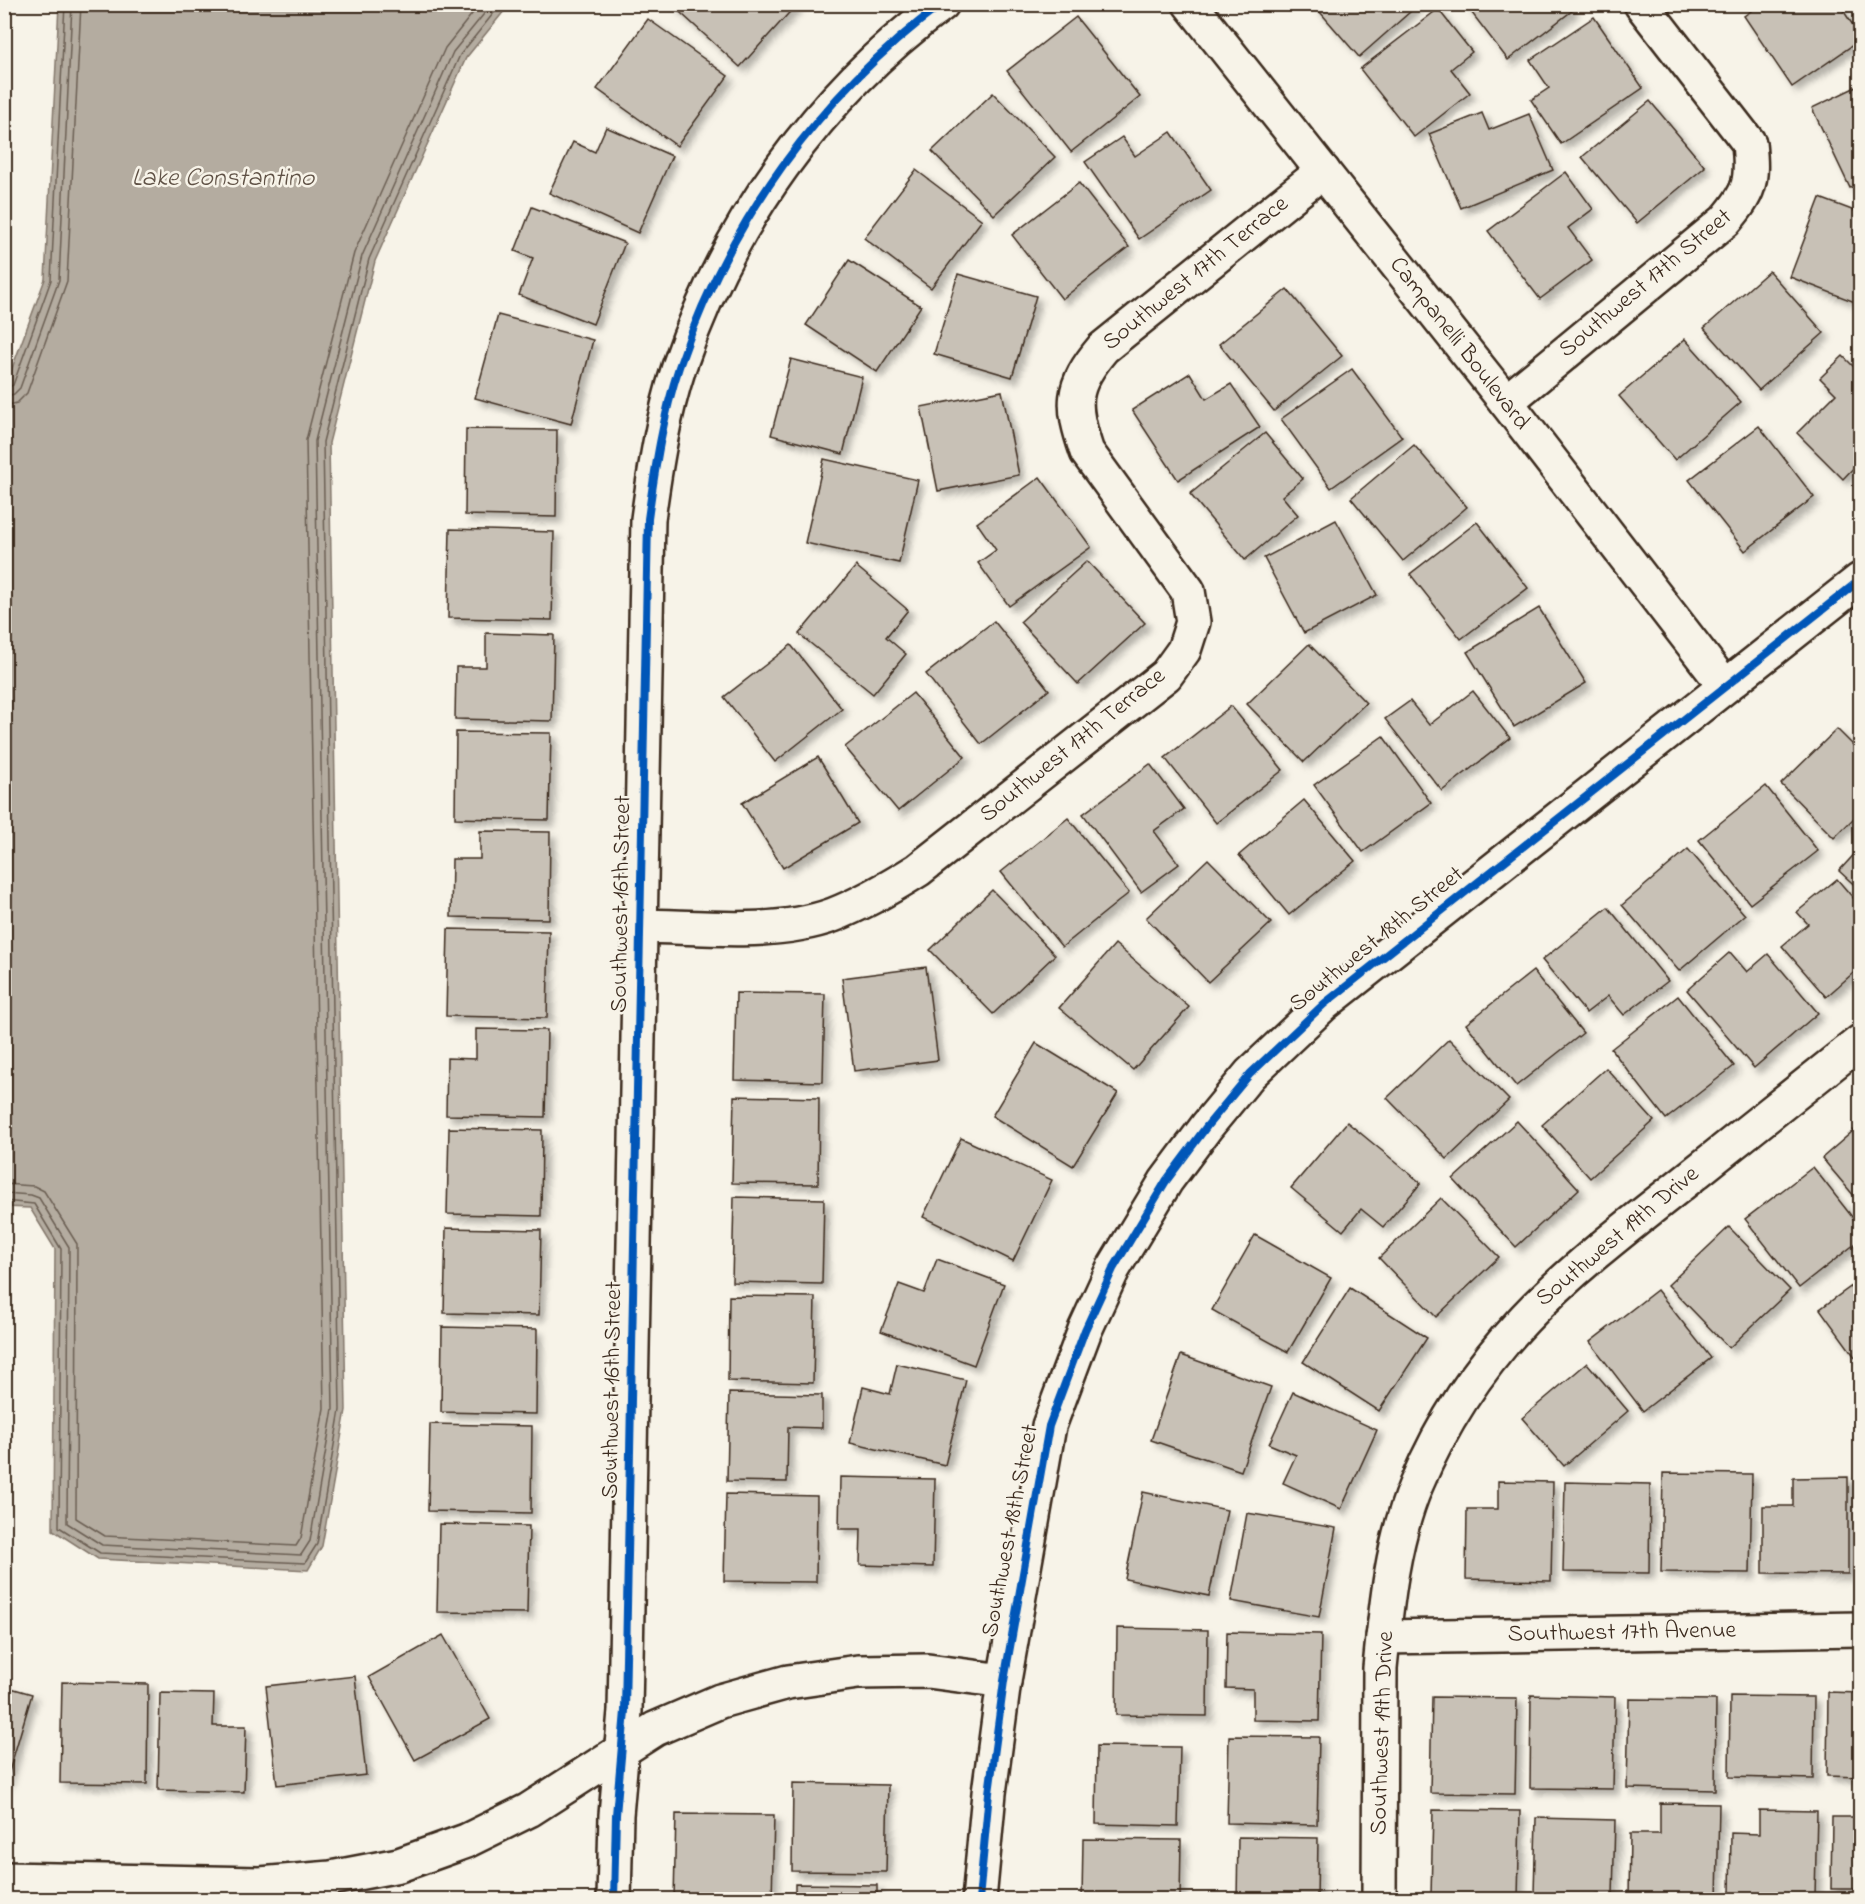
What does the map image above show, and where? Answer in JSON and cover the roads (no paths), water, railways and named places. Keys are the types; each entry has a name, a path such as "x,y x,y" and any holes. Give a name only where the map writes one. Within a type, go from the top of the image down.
{"street":[{"name":"Southwest 16th Street","path":"614,1899 616,1815 625,1711 642,926 648,519 656,459 678,369 699,312 740,230 790,153 850,84 942,4"},
{"name":"Campanelli Boulevard","path":"1190,4 1506,402 1725,686"},
{"name":"Southwest 17th Street","path":"1506,402 1725,221 1744,200 1752,172 1749,143 1641,4"},
{"name":"Southwest 17th Terrace","path":"642,926 766,927 832,915 882,892 918,870 1166,675 1184,650 1193,622 1188,591 1088,452 1078,426 1075,399 1085,370 1103,348 1323,171"},
{"name":"Southwest 18th Street","path":"979,1899 989,1793 1004,1681 1049,1426 1084,1330 1113,1269 1166,1181 1206,1126 1250,1074 1324,1004 1860,580"},
{"name":"Southwest 19th Drive","path":"1379,1899 1380,1668 1383,1637 1395,1555 1415,1487 1444,1426 1483,1366 1527,1313 1576,1267 1860,1042"},
{"name":"Southwest 17th Avenue","path":"1383,1637 1860,1629"},
{"path":"4,1879 260,1884 331,1878 399,1864 466,1842 529,1810 622,1748 655,1729 720,1701 788,1682 858,1672 928,1671 1004,1681"}],"water":[{"name":"Lake Constantino","path":"59,5 509,5 466,58 375,261 329,443 346,1410 322,1546 308,1570 98,1559 53,1530 55,1249 30,1208 4,1207 4,390 45,279"}]}
